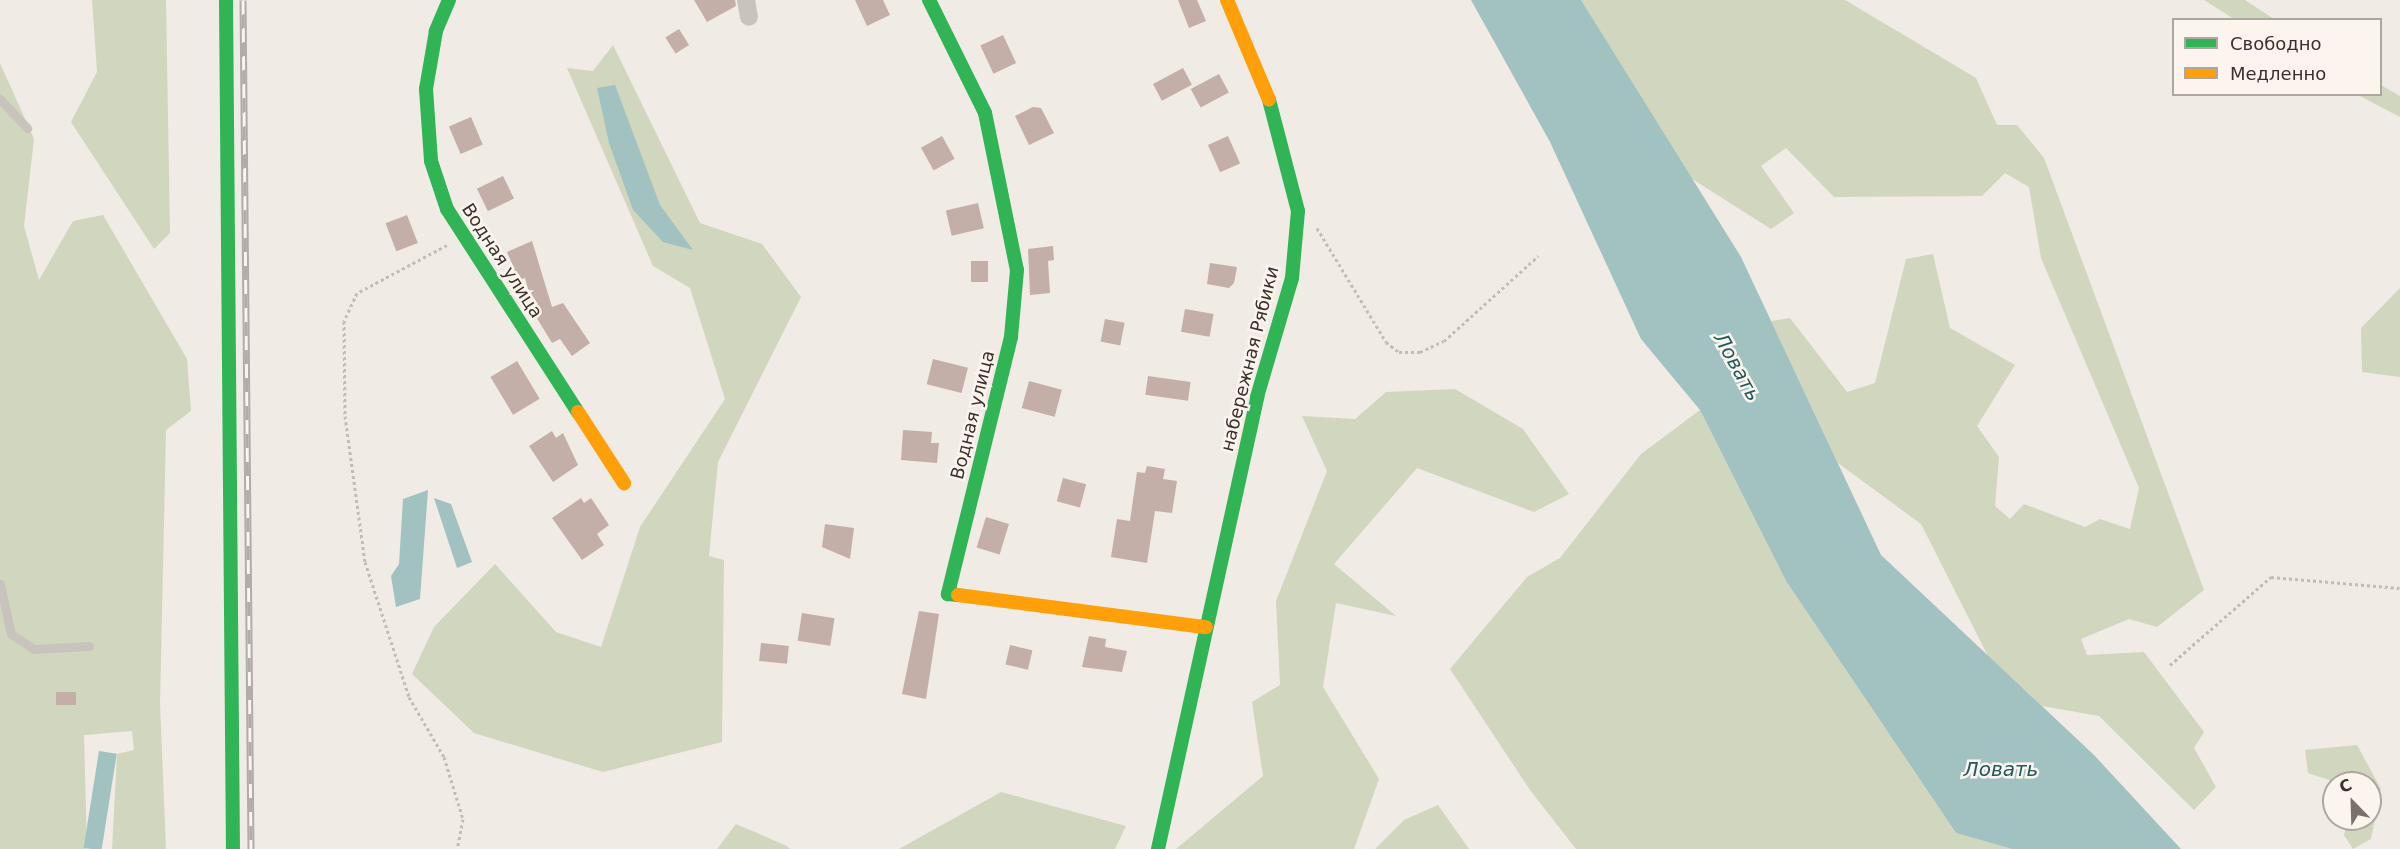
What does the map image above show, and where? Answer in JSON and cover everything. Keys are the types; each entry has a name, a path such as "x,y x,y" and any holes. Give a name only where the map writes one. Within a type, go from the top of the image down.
{"street":[{"path":"226,0 233,849"},
{"name":"Водная улица","path":"449,0 436,31 427,99 431,161 447,209 624,483"},
{"name":"Водная улица","path":"929,0 985,113 1017,270 1011,337 948,594 1206,627"},
{"name":"набережная Рябики","path":"1158,849 1257,397 1292,278 1298,211 1279,123 1227,0"}],"lane":[{"path":"0,99 27,128"},
{"path":"0,584 11,634 34,649 89,646"}],"path":[{"path":"1298,211 1328,238 1386,342 1399,352 1420,352 1444,341 1538,256"},
{"path":"457,849 463,819 444,757 409,697 364,562 345,416 344,321 357,293 423,261 463,234"},
{"path":"2170,665 2271,577 2400,588"}],"green space":[{"path":"92,0 166,0 170,233 154,249 71,122 97,72"},
{"path":"1581,0 1845,0 1976,78 1997,125 2017,125 2044,158 2204,590 2157,627 2129,619 2081,639 2087,655 2144,652 2204,732 2194,748 2216,787 2194,810 2099,716 2042,706 1988,656 1921,524 1838,463 1771,321 1790,318 1847,392 1875,383 1906,259 1933,254 1950,328 2015,365 1977,426 1999,457 1995,506 2010,519 2024,504 2085,527 2100,519 2130,529 2139,488 2041,258 2029,187 2005,173 1982,196 1834,197 1786,148 1761,166 1794,213 1771,229 1689,177"},
{"path":"2204,0 2245,0 2272,18 2232,18"},
{"path":"613,45 700,223 762,244 801,297 718,462 709,556 724,560 722,742 603,772 474,733 412,674 434,627 495,564 556,632 601,647 640,527 725,399 690,288 653,266 567,68 593,71"},
{"path":"0,63 34,139 24,226 39,280 73,221 103,215 187,359 191,411 166,430 160,704 166,849 112,849 117,754 134,750 132,731 84,735 87,849 0,849"},
{"path":"2382,86 2400,96 2400,117 2360,96 2382,96"},
{"path":"2400,288 2400,377 2362,372 2361,328"},
{"path":"1455,389 1523,429 1569,494 1534,512 1417,468 1334,564 1396,616 1336,603 1323,687 1379,779 1354,849 1176,849 1263,776 1252,702 1280,685 1276,601 1327,471 1302,416 1355,419 1386,392"},
{"path":"1700,410 1786,581 1956,833 2012,849 1576,849 1530,790 1450,669 1527,577 1560,558 1641,454"},
{"path":"2357,745 2371,771 2322,771 2322,778 2308,773 2305,750"},
{"path":"1001,792 1126,826 1115,849 899,849"},
{"path":"1438,805 1469,849 1375,849 1404,820"},
{"path":"736,824 787,846 790,849 717,849"},
{"path":"2345,831 2373,831 2371,839 2353,849 2344,835"}],"water":[{"name":"Ловать","path":"1471,0 1581,0 1741,257 1881,555 2094,755 2181,849 2012,849 1956,833 1786,581 1700,410 1641,339 1550,142"},
{"path":"615,85 660,205 693,250 663,242 633,210 609,143 597,88"},
{"path":"428,490 420,599 396,607 391,576 399,564 403,499"},
{"path":"434,498 451,504 472,562 457,568"},
{"path":"99,751 117,754 102,849 84,848"}],"building":[{"path":"694,0 735,0 736,6 707,22"},
{"path":"855,0 883,0 890,15 867,26"},
{"path":"1178,0 1197,0 1206,21 1189,28"},
{"path":"679,29 689,45 675,54 665,37"},
{"path":"1003,35 1016,63 993,74 980,46"},
{"path":"1183,68 1192,85 1162,101 1153,84"},
{"path":"1219,74 1229,93 1201,108 1191,89"},
{"path":"1033,107 1041,108 1054,133 1029,145 1015,116"},
{"path":"471,117 483,145 461,154 449,126"},
{"path":"942,136 955,159 934,170 921,148"},
{"path":"1228,136 1240,163 1220,172 1208,145"},
{"path":"503,176 514,198 488,211 477,189"},
{"path":"978,203 984,228 952,236 946,210"},
{"path":"407,215 418,243 396,251 386,223"},
{"path":"532,241 552,307 563,303 590,343 572,356 560,339 552,343 535,315 525,278 519,280 507,252"},
{"path":"1053,246 1054,260 1048,261 1050,293 1030,295 1028,249"},
{"path":"971,261 988,261 988,282 971,282"},
{"path":"1210,263 1237,267 1234,283 1229,288 1207,284"},
{"path":"1185,309 1214,314 1210,337 1181,332"},
{"path":"1105,319 1125,323 1120,345 1101,342"},
{"path":"933,359 968,368 962,393 927,384"},
{"path":"517,361 540,399 513,415 490,377"},
{"path":"1148,376 1191,382 1188,401 1145,395"},
{"path":"1029,381 1062,390 1055,417 1022,408"},
{"path":"903,430 932,432 931,443 939,443 937,463 901,460"},
{"path":"552,431 556,438 563,433 578,465 553,482 529,446"},
{"path":"1147,466 1165,469 1163,479 1177,481 1172,513 1155,511 1147,563 1111,557 1117,519 1130,521 1137,472 1145,473"},
{"path":"1063,478 1086,484 1080,507 1057,501"},
{"path":"581,498 584,503 591,498 609,525 597,534 604,545 582,560 552,518"},
{"path":"986,517 1009,524 1000,555 977,548"},
{"path":"825,524 854,528 850,559 822,547"},
{"path":"919,611 939,614 926,699 902,694"},
{"path":"802,613 835,618 830,646 798,641"},
{"path":"1089,636 1106,639 1105,647 1127,651 1122,672 1082,667"},
{"path":"761,643 789,646 787,664 759,661"},
{"path":"1010,645 1032,650 1028,670 1006,664"},
{"path":"56,692 76,692 76,705 56,705"}],"railway":[{"path":"243,0 251,849"}],"traffic: fast":[{"path":"226,0 233,849"},
{"path":"449,0 436,31 426,89 431,161 447,209 578,412"},
{"path":"929,0 985,113 1017,270 1011,337 948,594 958,595"},
{"path":"1158,849 1257,397 1292,278 1298,211 1269,100"}],"traffic: slow":[{"path":"1227,0 1269,100"},
{"path":"578,412 624,483"},
{"path":"958,595 1206,627"}]}
